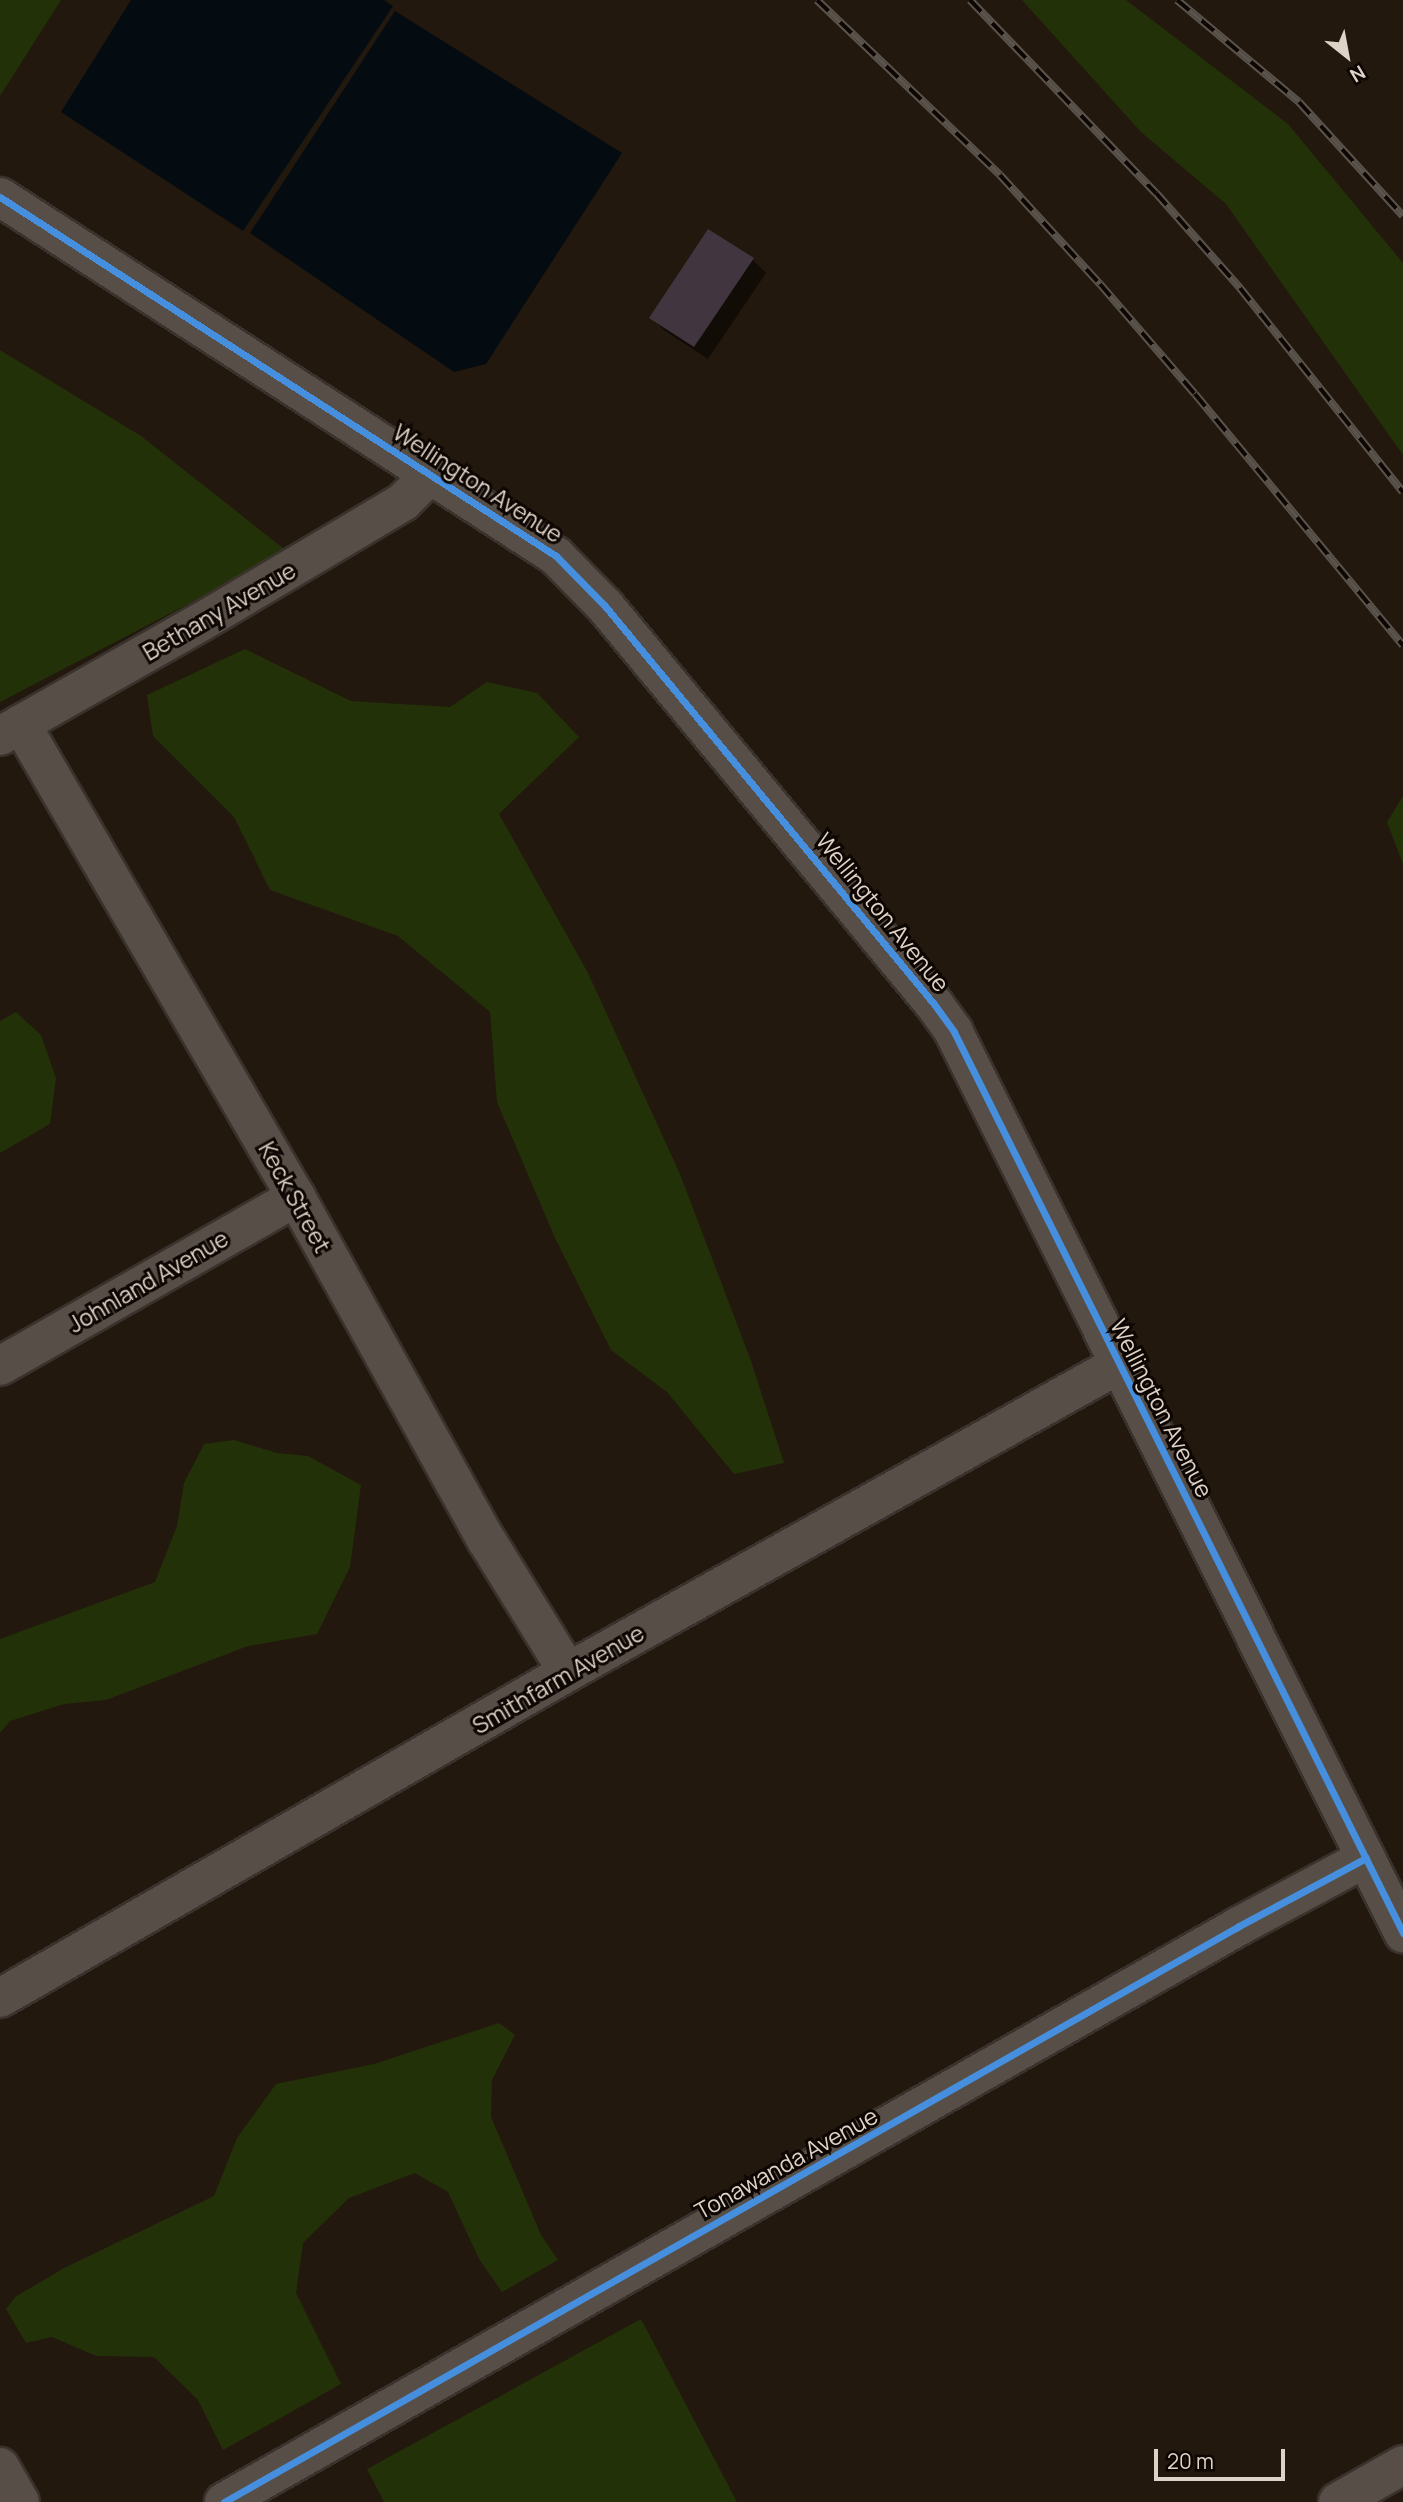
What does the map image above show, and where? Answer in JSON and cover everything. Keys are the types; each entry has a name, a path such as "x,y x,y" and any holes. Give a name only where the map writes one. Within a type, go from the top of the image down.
{"street":[{"name":"Wellington Avenue","path":"0,197 556,556 605,606 934,1004 954,1032 1403,1933"},
{"name":"Bethany Avenue","path":"10,730 201,622 402,502 430,475"},
{"name":"Keck Street","path":"10,730 296,1197 487,1541 568,1672"},
{"name":"Johnland Avenue","path":"0,1366 296,1197"},
{"name":"Smithfarm Avenue","path":"0,1998 568,1672 1118,1365"},
{"name":"Tonawanda Avenue","path":"224,2502 1239,1926 1366,1858"},
{"path":"1338,2502 1403,2465"},
{"path":"0,2467 20,2502"}],"green space":[{"path":"0,0 61,0 0,96"},
{"path":"1022,0 1126,0 1288,124 1403,263 1403,455 1226,204 1141,132"},
{"path":"0,350 141,436 288,552 0,702"},
{"path":"245,649 351,701 450,707 487,682 537,693 579,737 499,814 588,973 680,1174 751,1361 784,1463 734,1474 667,1392 611,1350 555,1238 497,1102 490,1012 398,936 270,890 234,817 153,736 147,695"},
{"path":"1403,796 1403,864 1387,822"},
{"path":"16,1012 41,1035 56,1078 50,1124 0,1153 0,1021"},
{"path":"234,1440 277,1453 308,1456 361,1485 350,1567 317,1634 248,1646 106,1700 64,1704 10,1721 0,1733 0,1639 155,1582 177,1526 184,1483 204,1444"},
{"path":"499,2023 515,2035 492,2080 491,2117 541,2235 558,2260 502,2292 479,2259 448,2192 415,2173 349,2198 303,2243 296,2293 341,2384 223,2450 198,2400 154,2357 96,2356 52,2337 26,2343 6,2309 15,2297 64,2268 214,2196 237,2138 276,2084 374,2064"},
{"path":"641,2319 737,2502 384,2502 367,2469"}],"shaded area":[{"path":"131,0 384,0 393,6 243,231 61,112"},
{"path":"395,11 622,153 486,364 454,372 250,233"}],"building":[{"path":"708,229 754,258 694,347 649,318"}],"railway":[{"path":"817,0 1000,175 1100,284 1403,645"},
{"path":"970,0 1156,193 1240,288 1403,492"},
{"path":"1177,0 1299,102 1403,216"}],"cycle path":[{"path":"0,197 556,556 605,606 934,1004 954,1032 1403,1933"},
{"path":"224,2502 1239,1926 1366,1858"}]}
